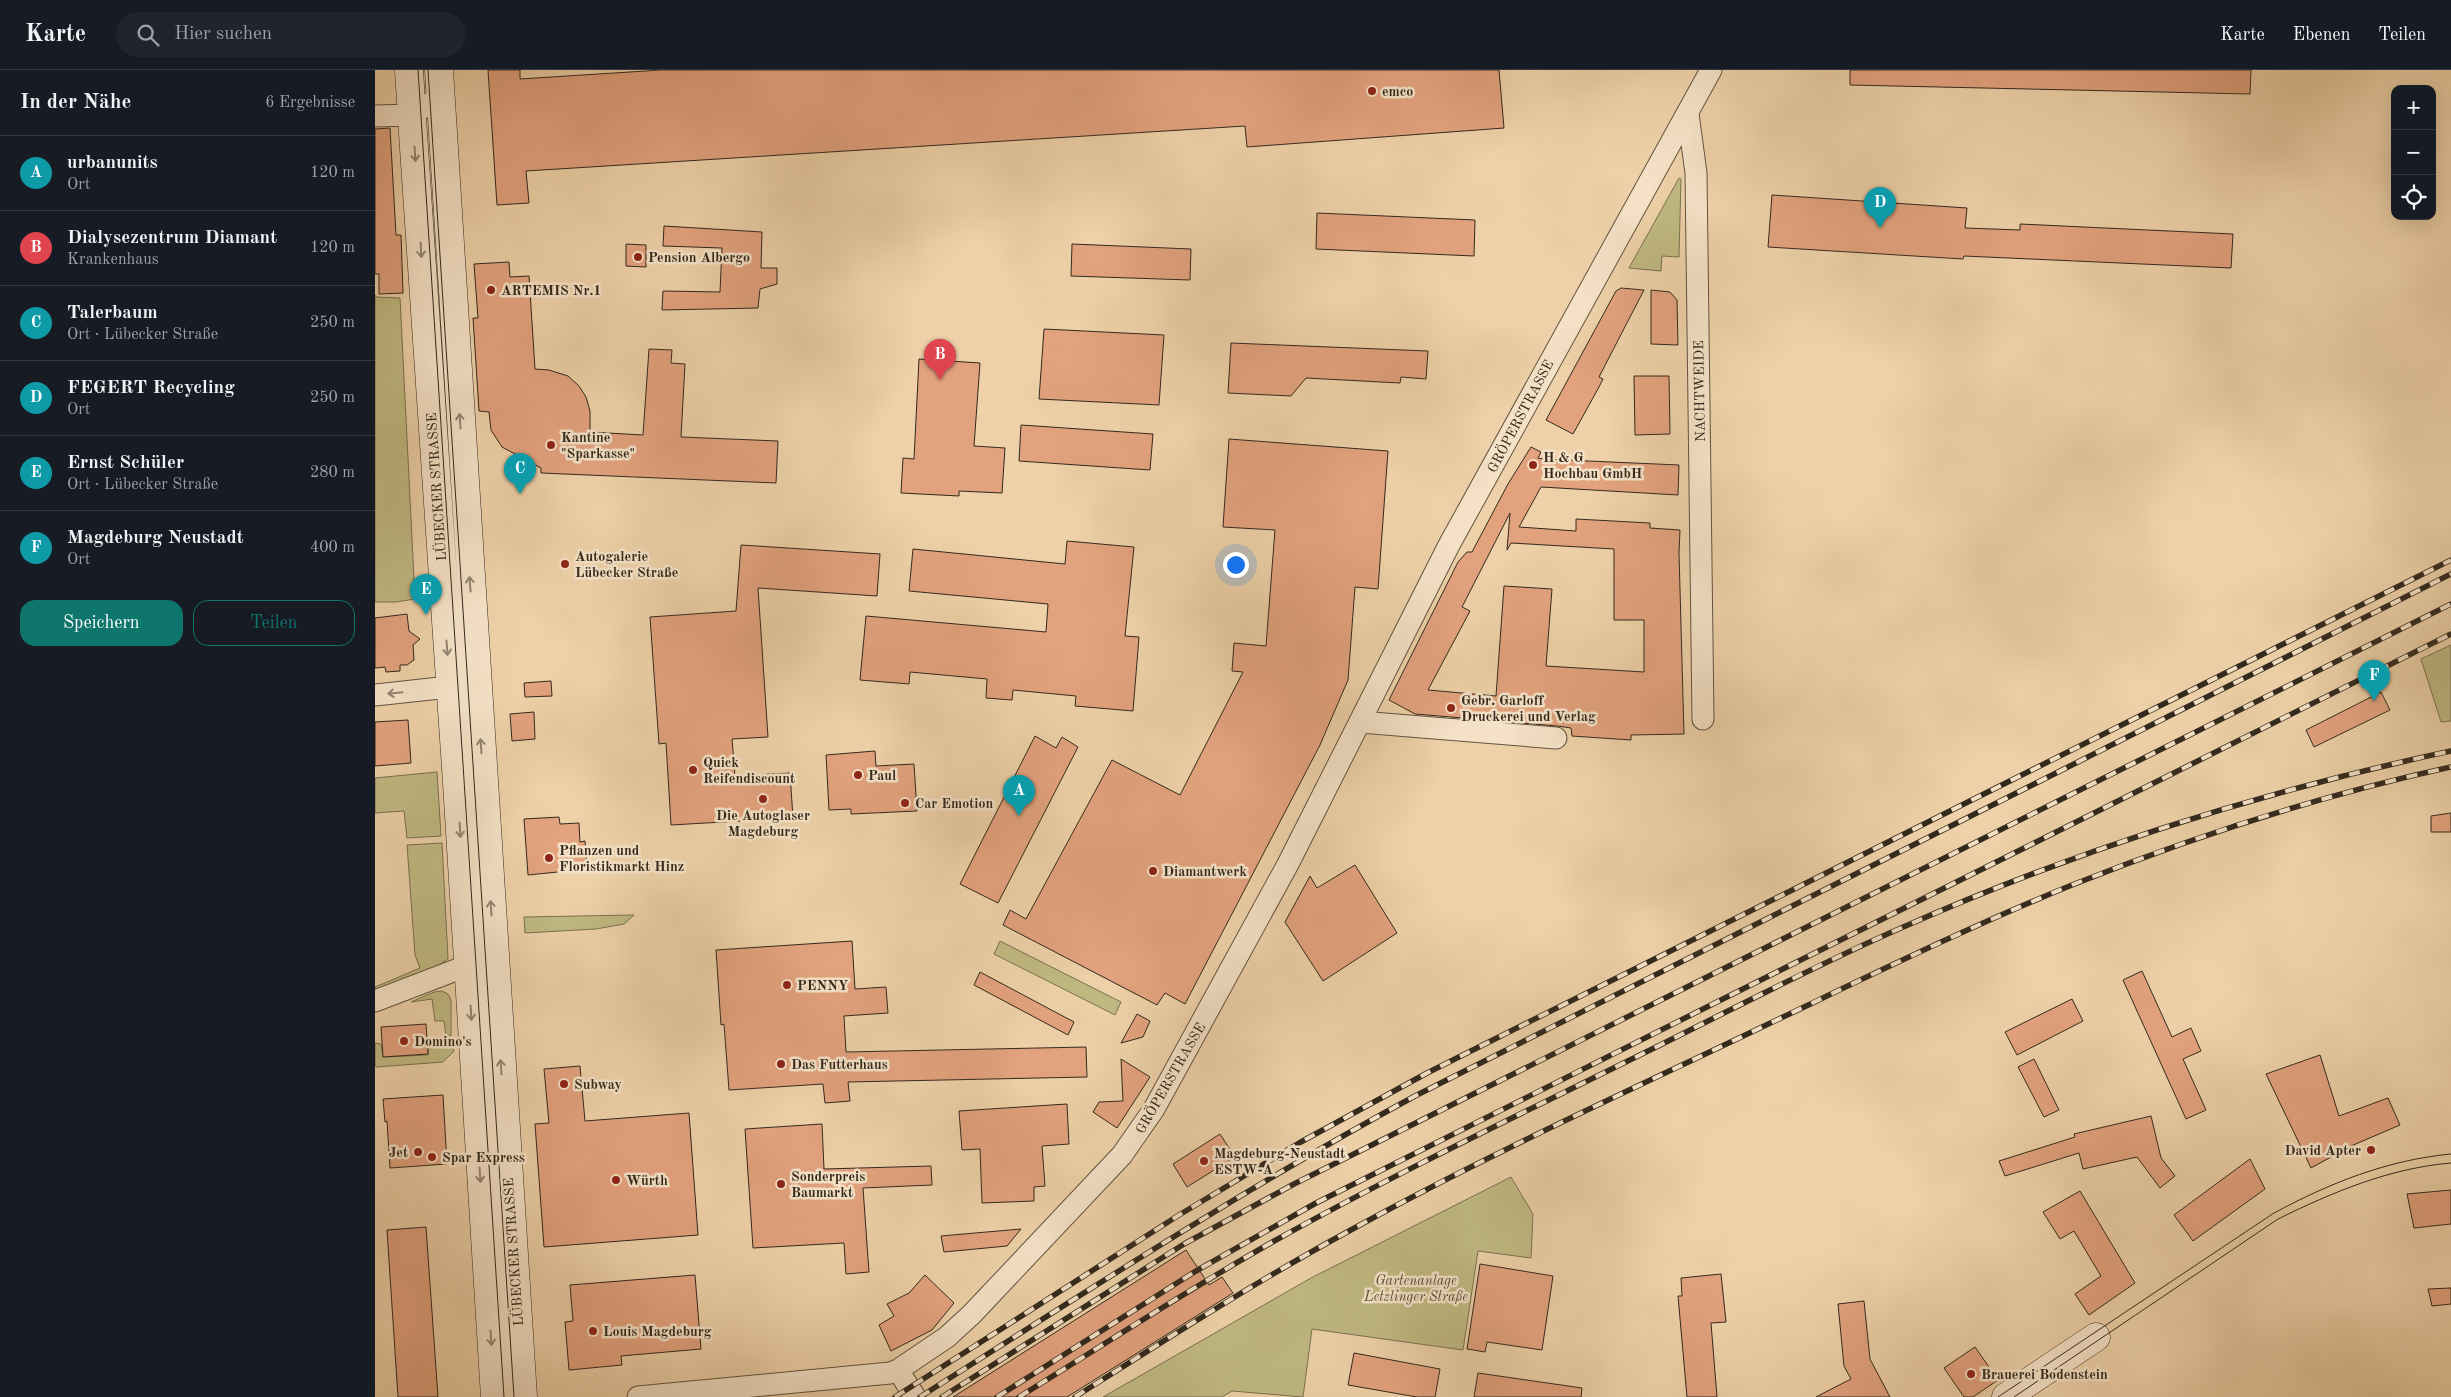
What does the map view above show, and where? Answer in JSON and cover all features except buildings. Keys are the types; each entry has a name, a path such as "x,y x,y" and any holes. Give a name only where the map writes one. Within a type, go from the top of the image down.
{"main road":[{"name":"LÜBECKER STRASSE","path":"409,70 495,1397"},
{"name":"LÜBECKER STRASSE","path":"440,83 523,1397"},
{"path":"2006,1397 2096,1337"}],"street":[{"path":"1688,114 1711,70"},
{"path":"375,116 412,115 440,83"},
{"name":"NACHTWEIDE","path":"1688,114 1696,173 1703,719"},
{"name":"GRÖPERSTRASSE","path":"898,1370 947,1337 977,1309 1115,1162 1137,1135 1169,1082 1288,864 1449,545 1651,176 1688,114"},
{"path":"375,695 449,687"},
{"path":"1360,722 1556,738"},
{"path":"375,1001 468,964 494,957"},
{"path":"638,1397 738,1389 898,1370 915,1397"}],"green space":[{"path":"1679,178 1681,179 1679,257 1662,256 1661,271 1629,268"},
{"path":"375,295 376,297 400,298 415,599 396,602 375,602"},
{"path":"2451,645 2451,721 2441,722 2421,659"},
{"path":"437,772 441,836 407,838 404,811 375,813 375,778"},
{"path":"442,843 448,959 439,965 375,993 375,987 420,968 415,955 407,845"},
{"path":"634,915 624,924 596,929 525,933 524,917"},
{"path":"1000,941 1121,1002 1115,1015 994,954"},
{"path":"442,991 448,994 451,1000 451,1036 446,1036 444,1021 435,1021 432,999 411,1002 434,992"},
{"path":"375,1043 381,1044 383,1057 428,1055 429,1044 430,1046 452,1044 454,1051 443,1062 377,1067 375,1066"},
{"name":"Gartenanlage Letzlinger Straße","path":"1511,1177 1533,1214 1531,1258 1478,1251 1463,1350 1312,1329 1303,1397 1232,1391 1222,1397 1103,1397 1311,1278"}],"tram line":[{"path":"418,70 504,1397"},
{"path":"428,70 514,1397"},
{"path":"1998,1397 2274,1213 2316,1192 2359,1174 2404,1162 2451,1154"},
{"path":"2014,1397 2278,1219 2362,1183 2406,1170 2451,1163"}],"railway":[{"path":"895,1397 1179,1215 1299,1143 1427,1073 2451,560"},
{"path":"920,1397 1227,1204 1415,1096 2451,574"},
{"path":"942,1397 1184,1244 1294,1184 2451,604"},
{"path":"997,1397 1196,1271 1316,1203 2451,634"},
{"path":"1019,1397 1211,1278 1321,1215 1459,1144 1804,973 1901,928 2035,873 2171,825 2311,785 2451,751"},
{"path":"1075,1397 1176,1333 1314,1250 1450,1177 1553,1126 1954,936 2032,901 2118,867 2259,818 2355,790 2451,767"}],"place":[{"name":"emco","path":"1372,91"},
{"name":"FEGERT Recycling","path":"1880,228"},
{"name":"Pension Albergo","path":"638,257"},
{"name":"ARTEMIS Nr.1","path":"491,290"},
{"name":"Dialysezentrum Diamant","path":"940,380"},
{"name":"Kantine \"Sparkasse\"","path":"551,445"},
{"name":"H & G Hochbau GmbH","path":"1533,465"},
{"name":"Talerbaum","path":"520,494"},
{"name":"Autogalerie Lübecker Straße","path":"565,564"},
{"name":"Ernst Schüler","path":"426,615"},
{"name":"Magdeburg Neustadt","path":"2374,701"},
{"name":"Gebr. Garloff Druckerei und Verlag","path":"1451,708"},
{"name":"Quick Reifendiscount","path":"693,770"},
{"name":"Paul","path":"858,775"},
{"name":"Die Autoglaser Magdeburg","path":"763,799"},
{"name":"Car Emotion","path":"905,803"},
{"name":"urbanunits","path":"1019,816"},
{"name":"Pflanzen und Floristikmarkt Hinz","path":"549,858"},
{"name":"Diamantwerk","path":"1153,871"},
{"name":"PENNY","path":"787,985"},
{"name":"Domino's","path":"404,1041"},
{"name":"Das Futterhaus","path":"781,1064"},
{"name":"Subway","path":"564,1084"},
{"name":"David Apter","path":"2371,1150"},
{"name":"Jet","path":"418,1152"},
{"name":"Spar Express","path":"432,1157"},
{"name":"Magdeburg-Neustadt ESTW-A","path":"1204,1161"},
{"name":"Würth","path":"616,1180"},
{"name":"Sonderpreis Baumarkt","path":"781,1184"},
{"name":"Louis Magdeburg","path":"593,1331"},
{"name":"Brauerei Bodenstein","path":"1971,1374"}]}
